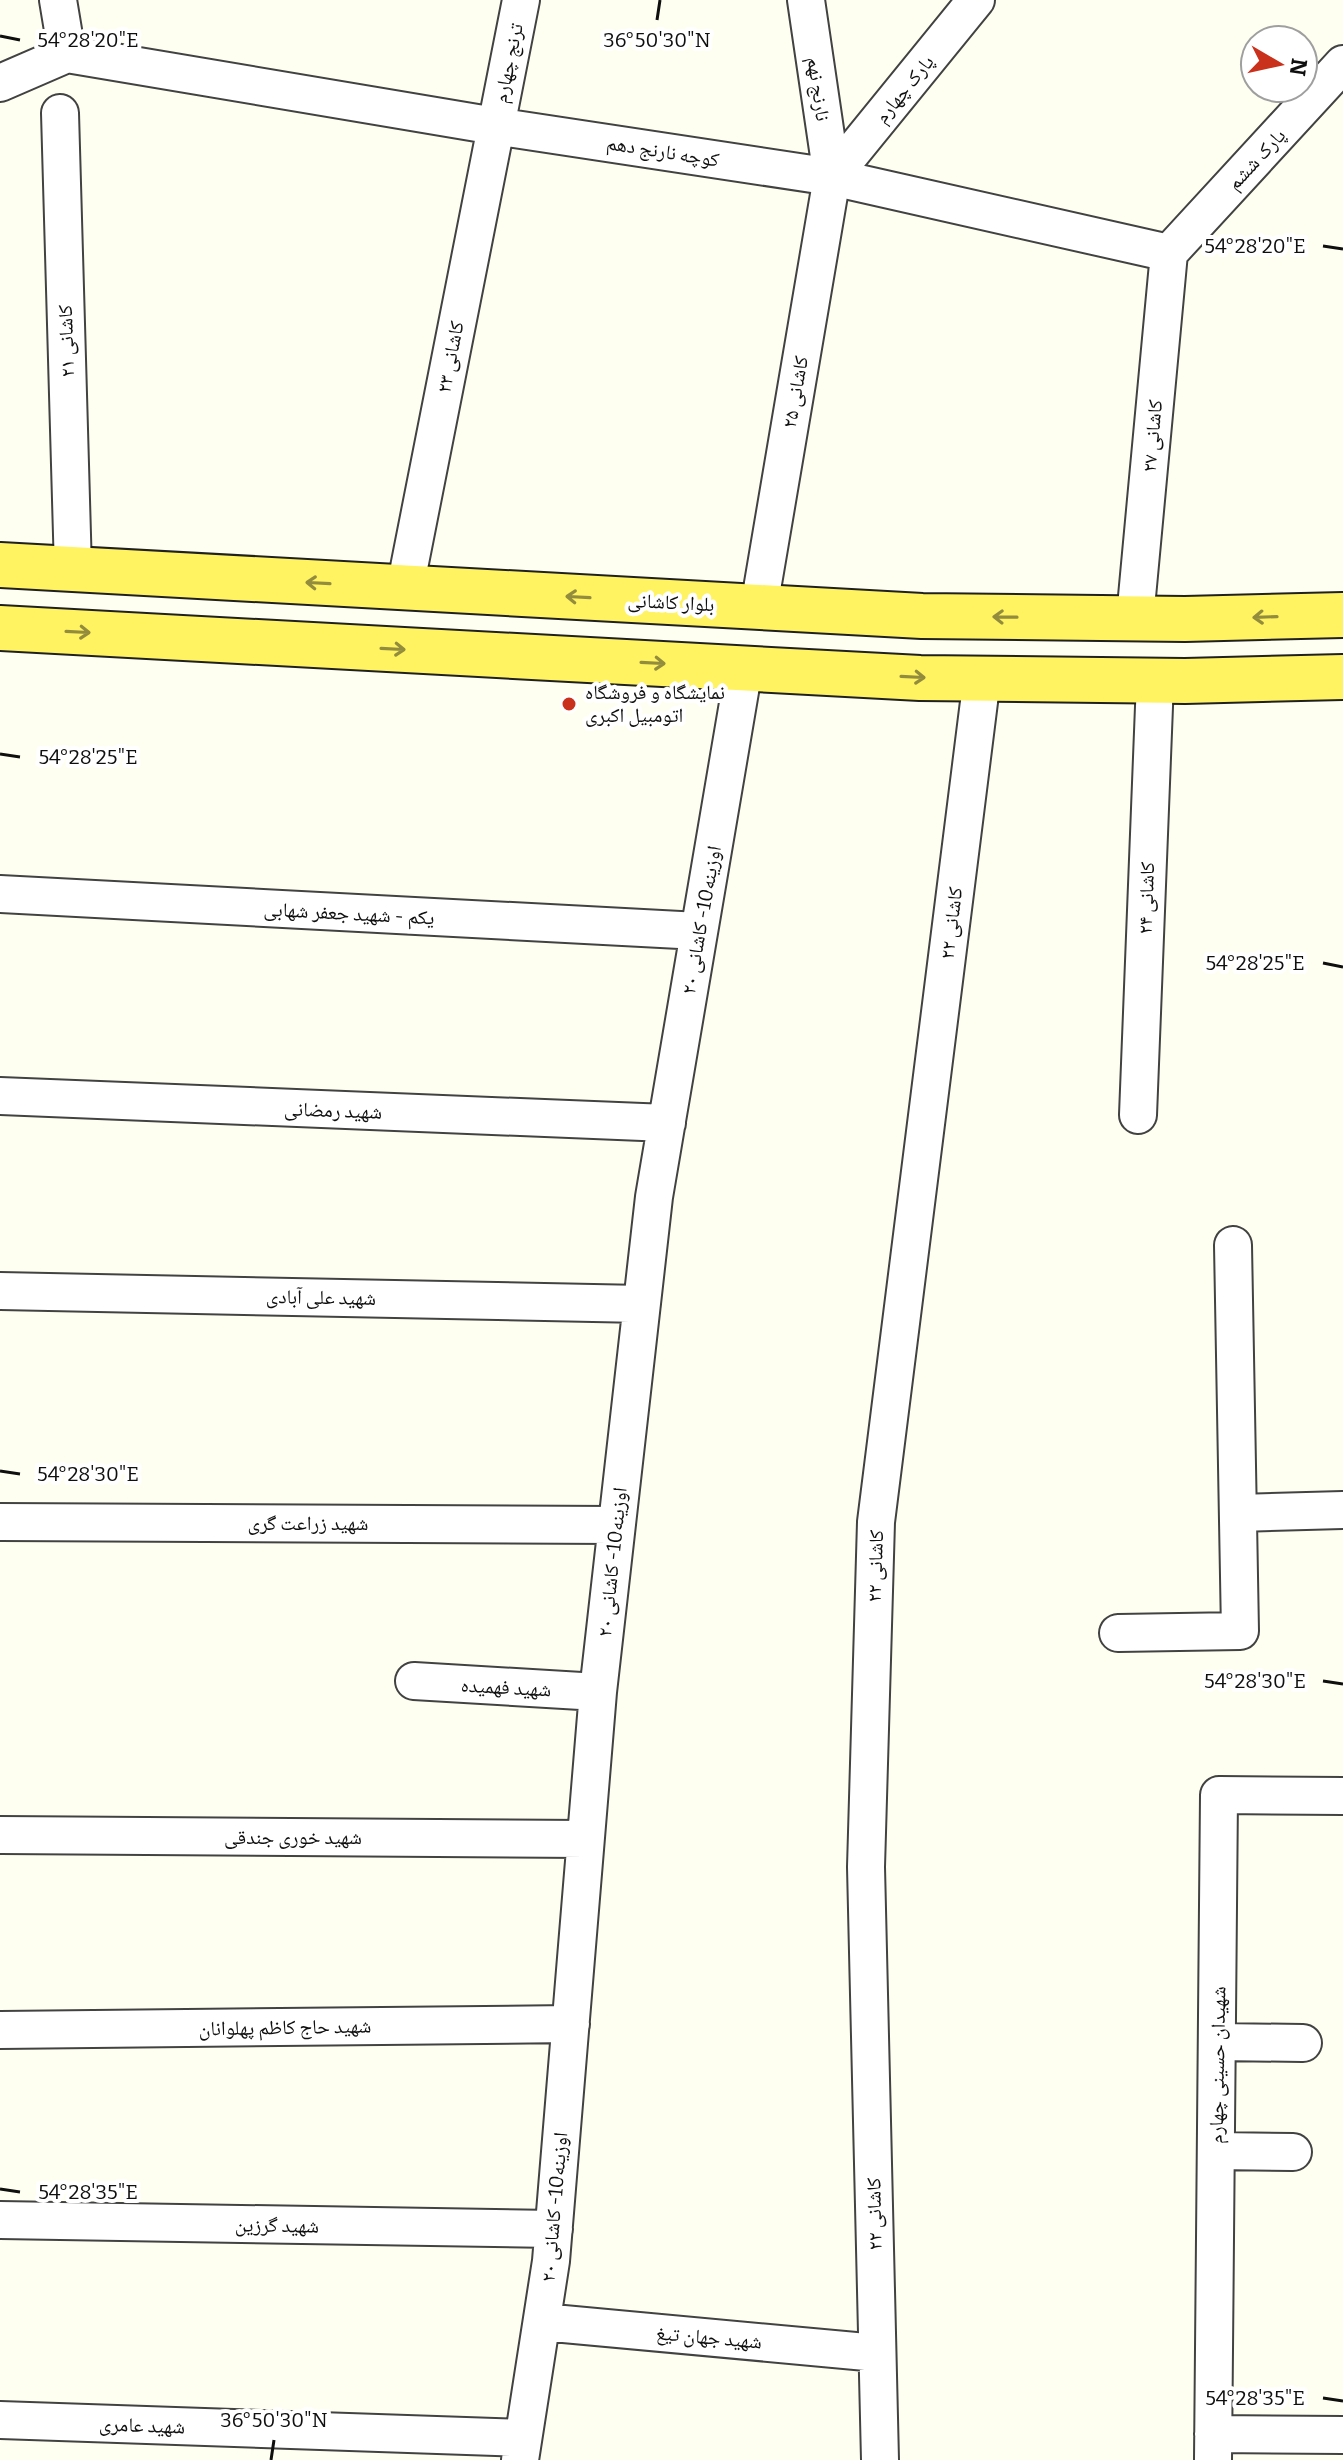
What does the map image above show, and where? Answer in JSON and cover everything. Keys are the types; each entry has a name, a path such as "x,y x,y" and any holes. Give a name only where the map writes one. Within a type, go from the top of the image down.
{"main road":[{"name":"بلوار کاشانی","path":"0,565 922,616 1135,618 1343,615"},
{"path":"0,628 920,678 1155,681 1343,677"}],"street":[{"path":"0,83 67,54 58,0"},
{"name":"ترنج چهارم","path":"495,126 521,0"},
{"name":"نارنج نهم","path":"806,0 832,177"},
{"name":"پارک چهارم","path":"832,177 976,0"},
{"name":"کوچه نارنج دهم","path":"67,54 495,126 832,177 1169,253"},
{"name":"پارک ششم","path":"1169,253 1343,64"},
{"name":"کاشانی ۲۱","path":"60,113 73,570"},
{"name":"کاشانی ۲۳","path":"405,588 495,126"},
{"name":"کاشانی ۲۵","path":"759,607 832,177"},
{"name":"کاشانی ۲۷","path":"1135,618 1169,253"},
{"name":"اوزینه10- کاشانی ۲۰","path":"522,2449 554,2229 598,1692 654,1197 744,668"},
{"name":"کاشانی ۲۲","path":"880,2460 866,1867 876,1522 982,678"},
{"name":"۲۴ کاشانی","path":"1138,1115 1155,681"},
{"name":"یکم - شهید جعفر شهابی","path":"0,894 699,931"},
{"name":"شهید رمضانی","path":"0,1096 667,1123"},
{"path":"1118,1633 1240,1631 1233,1245"},
{"name":"شهید علی آبادی","path":"0,1291 642,1304"},
{"path":"1239,1513 1343,1510"},
{"name":"شهید زراعت گری","path":"0,1522 616,1525"},
{"name":"شهید فهمیده","path":"414,1681 598,1692"},
{"name":"شهیدان حسینی چهارم","path":"1213,2447 1219,1795 1343,1796"},
{"name":"شهید خوری جندقی","path":"0,1835 585,1839"},
{"name":"شهید حاج کاظم پهلوانان","path":"0,2030 571,2024"},
{"path":"1217,2042 1303,2043"},
{"path":"1216,2151 1293,2152"},
{"name":"شهید گرزین","path":"0,2220 554,2229"},
{"name":"شهید جهان تیغ","path":"542,2322 877,2353"},
{"name":"شهید عامری","path":"0,2420 522,2449"},
{"path":"1213,2447 1343,2435"}],"place":[{"name":"نمایشگاه و فروشگاه اتومبیل اکبری","path":"569,704"}]}
